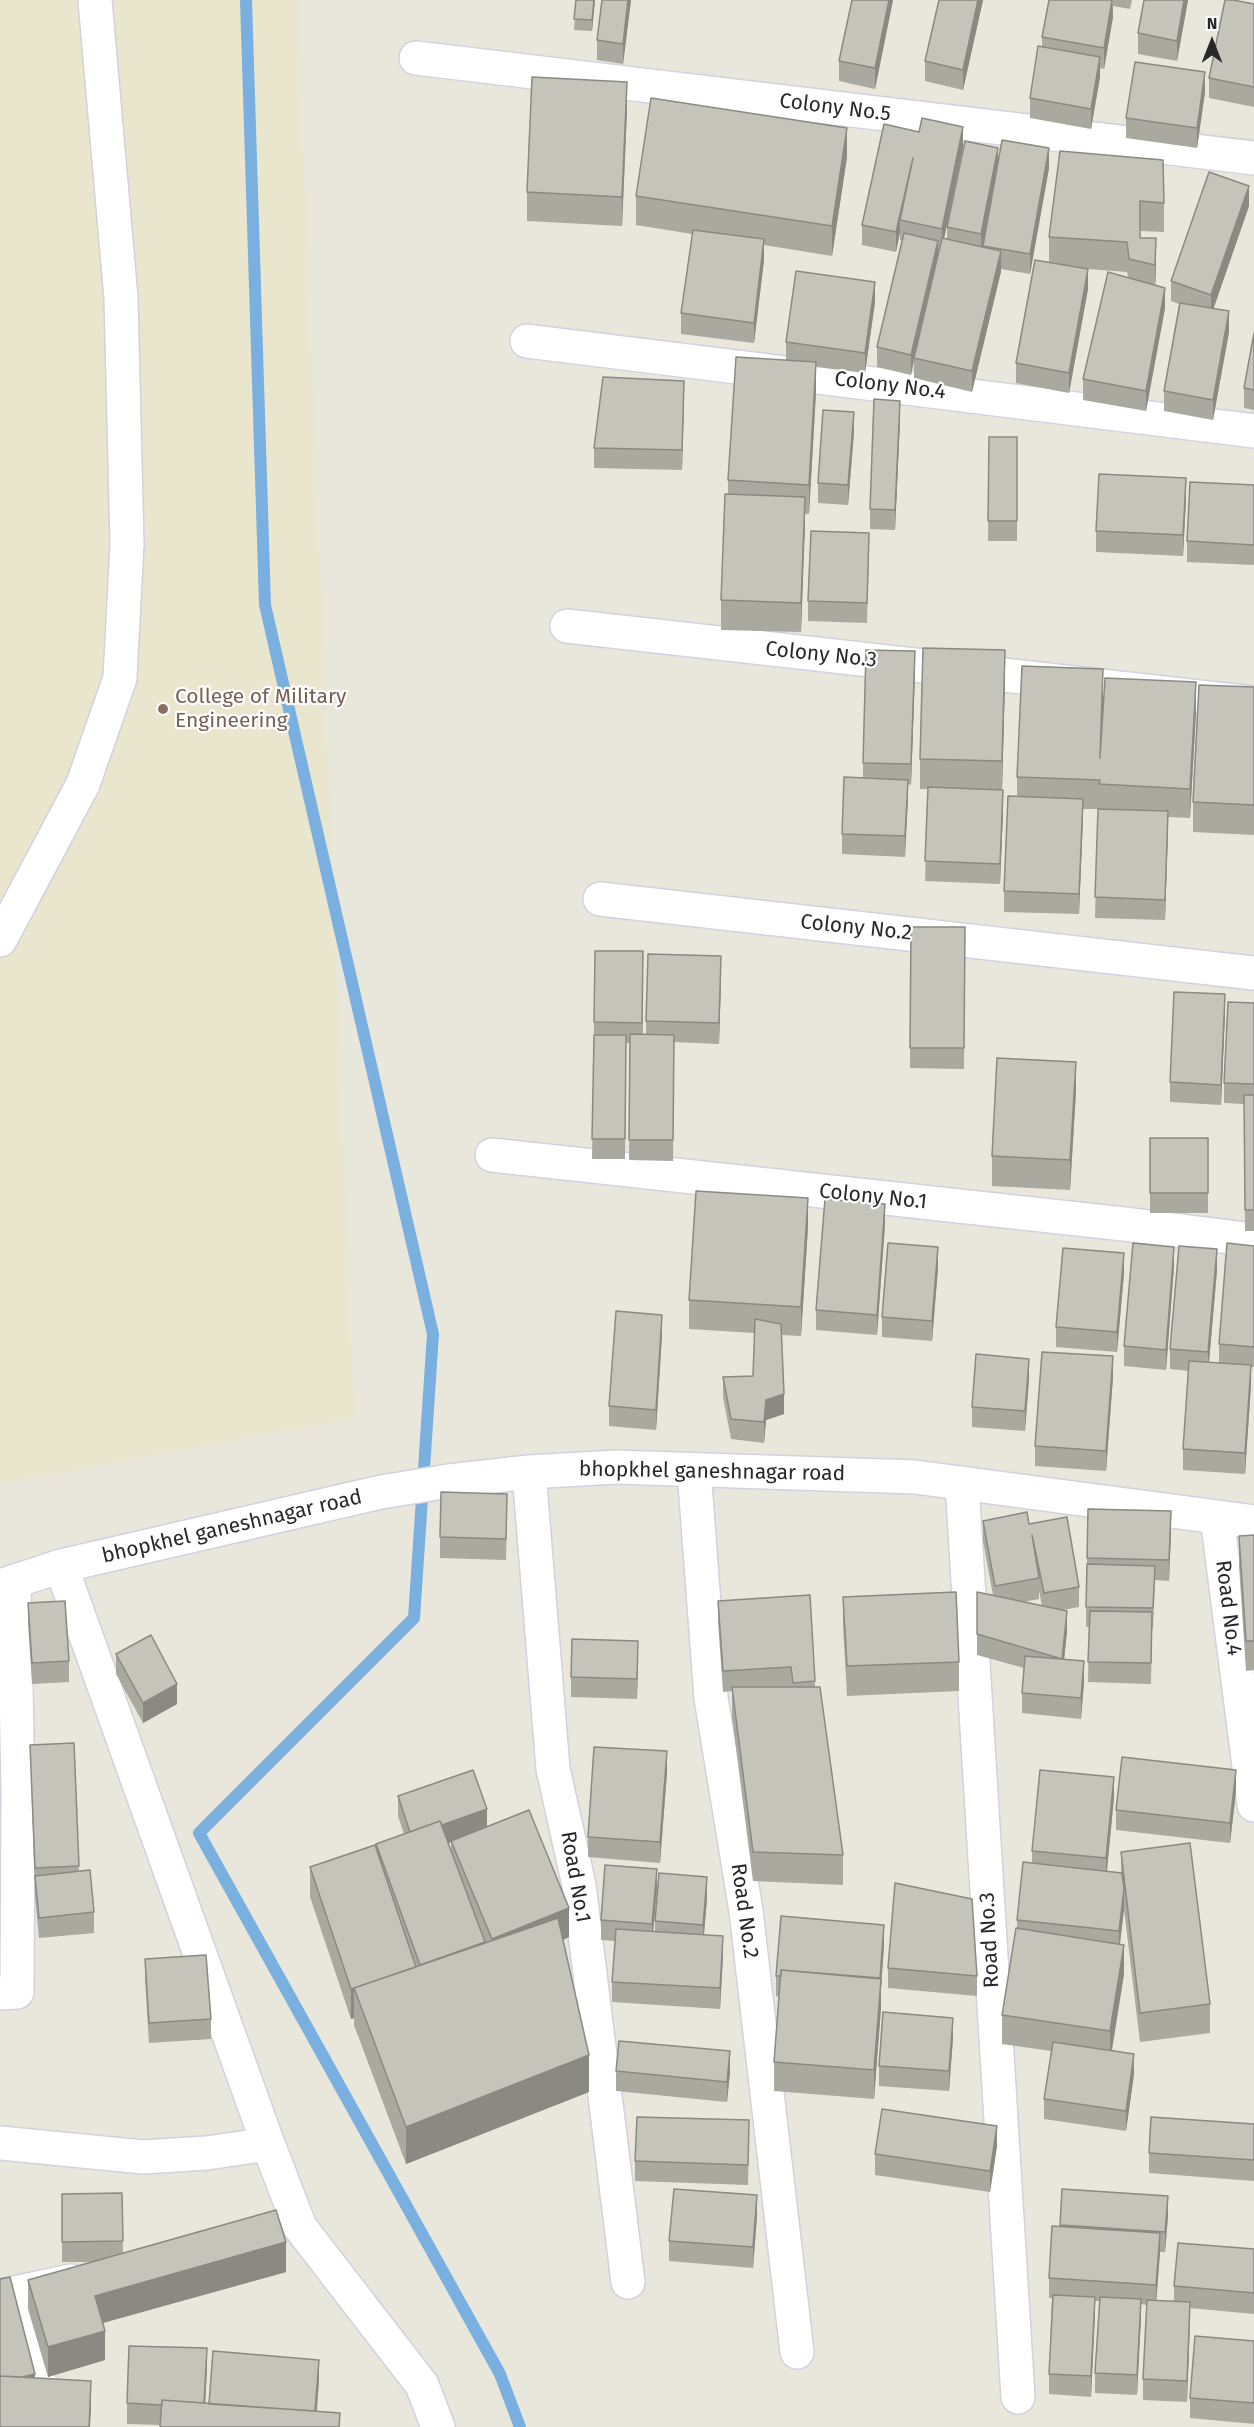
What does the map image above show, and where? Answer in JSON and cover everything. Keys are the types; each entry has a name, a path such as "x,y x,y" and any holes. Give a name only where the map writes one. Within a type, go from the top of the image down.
{"street":[{"path":"0,940 83,784 120,678 127,544 121,298 95,0"},
{"name":"Colony No.5","path":"416,58 1254,158"},
{"name":"Colony No.4","path":"527,341 1254,431"},
{"name":"Colony No.3","path":"567,626 1254,703"},
{"name":"Colony No.2","path":"600,899 1254,973"},
{"name":"Colony No.1","path":"492,1155 1101,1221 1254,1240"},
{"name":"bhopkhel ganeshnagar road","path":"7,1583 60,1566 381,1492 529,1472 616,1467 915,1477 1254,1522"},
{"name":"Road No.2","path":"694,1470 711,1698 746,1911 797,2352"},
{"name":"Road No.1","path":"529,1472 553,1769 579,1885 628,2282"},
{"name":"Road No.3","path":"962,1483 1018,2397"},
{"name":"Road No.4","path":"1217,1517 1254,1805"},
{"path":"60,1566 268,2145 300,2227 422,2385 438,2427"},
{"path":"0,1993 17,1992 18,1791 7,1583"},
{"path":"0,2143 143,2157 207,2153 268,2145"},
{"path":"267,2235 300,2227"},
{"path":"43,2397 9,2295 97,2275"}],"shaded area":[{"name":"College of Military Engineering","path":"0,0 297,0 354,1418 0,1484"}],"building":[{"path":"576,0 594,0 592,20 574,19"},
{"path":"602,0 628,0 623,44 597,40"},
{"path":"852,0 889,0 875,68 839,61"},
{"path":"939,0 978,0 963,70 925,61"},
{"path":"1049,0 1112,0 1104,48 1042,37"},
{"path":"1144,0 1184,0 1177,41 1138,33"},
{"path":"1225,0 1254,4 1254,87 1209,78"},
{"path":"1038,46 1100,57 1091,109 1030,98"},
{"path":"1135,62 1205,72 1197,128 1126,118"},
{"path":"532,77 627,82 622,197 527,192"},
{"path":"651,98 847,128 832,226 636,196"},
{"path":"922,118 963,127 942,229 900,220 913,158 896,232 862,225 884,124 919,132"},
{"path":"1002,140 1049,148 1030,254 983,246"},
{"path":"965,141 998,148 981,234 947,227"},
{"path":"1060,151 1163,160 1164,203 1140,201 1140,238 1156,238 1155,265 1129,259 1127,242 1049,237"},
{"path":"1209,172 1249,186 1211,295 1171,281"},
{"path":"693,230 764,239 754,323 681,313"},
{"path":"904,233 938,241 911,355 877,347"},
{"path":"942,238 1001,251 972,371 914,358"},
{"path":"1035,260 1088,269 1069,373 1016,363"},
{"path":"796,271 875,282 865,353 786,342"},
{"path":"1108,272 1165,288 1146,391 1083,379"},
{"path":"1180,303 1229,311 1213,400 1164,391"},
{"path":"1254,333 1254,390 1244,388"},
{"path":"736,357 816,362 809,485 728,480"},
{"path":"603,377 684,381 682,450 594,448"},
{"path":"874,399 900,401 895,510 870,509"},
{"path":"823,410 854,412 848,485 818,483"},
{"path":"989,437 1017,437 1017,521 988,521"},
{"path":"1099,474 1186,478 1183,535 1096,531"},
{"path":"1190,482 1254,485 1254,545 1187,541"},
{"path":"725,494 805,497 801,603 721,600"},
{"path":"811,531 869,533 867,603 808,601"},
{"path":"923,648 1005,650 1002,761 920,759"},
{"path":"866,650 915,651 911,764 863,763"},
{"path":"1022,666 1103,669 1100,758 1105,678 1196,682 1190,789 1099,784 1100,780 1017,777"},
{"path":"1199,685 1254,687 1254,805 1193,802"},
{"path":"844,777 908,780 905,836 842,834"},
{"path":"928,787 1003,790 1000,864 925,861"},
{"path":"1008,796 1083,799 1079,894 1004,891"},
{"path":"1098,809 1168,811 1165,900 1095,897"},
{"path":"911,927 965,927 964,1048 910,1048"},
{"path":"595,951 643,951 642,1023 594,1022"},
{"path":"648,954 721,956 719,1023 646,1021"},
{"path":"1174,992 1225,994 1221,1085 1170,1082"},
{"path":"1228,1002 1254,1003 1254,1084 1224,1083"},
{"path":"630,1034 674,1035 673,1140 629,1140"},
{"path":"594,1035 626,1035 625,1139 592,1139"},
{"path":"997,1058 1076,1062 1070,1160 992,1156"},
{"path":"1244,1095 1254,1095 1254,1210 1245,1210"},
{"path":"1150,1138 1208,1138 1208,1193 1150,1193"},
{"path":"696,1191 808,1198 801,1307 689,1300"},
{"path":"825,1199 885,1204 877,1315 816,1310"},
{"path":"888,1243 938,1247 932,1321 882,1317"},
{"path":"1133,1243 1174,1247 1166,1350 1124,1346"},
{"path":"1227,1243 1254,1246 1254,1347 1219,1344"},
{"path":"1179,1246 1217,1249 1208,1352 1170,1349"},
{"path":"1063,1248 1124,1253 1117,1332 1056,1327"},
{"path":"616,1311 662,1315 656,1410 609,1406"},
{"path":"755,1319 781,1324 784,1394 766,1400 764,1422 731,1419 723,1377 753,1376"},
{"path":"1042,1352 1113,1356 1106,1451 1035,1446"},
{"path":"976,1354 1029,1359 1025,1411 972,1407"},
{"path":"1189,1361 1251,1365 1245,1453 1183,1449"},
{"path":"441,1492 507,1494 506,1539 440,1537"},
{"path":"1088,1509 1171,1511 1169,1560 1087,1558"},
{"path":"1027,1512 1029,1524 1067,1517 1079,1587 1044,1593 1032,1535 1039,1578 995,1586 983,1521"},
{"path":"1254,1535 1254,1641 1246,1641 1239,1536"},
{"path":"1087,1564 1155,1566 1153,1608 1086,1607"},
{"path":"956,1592 959,1662 847,1666 843,1597"},
{"path":"977,1592 1067,1611 1062,1659 977,1634"},
{"path":"810,1595 815,1681 793,1683 791,1667 723,1671 718,1601"},
{"path":"65,1601 69,1661 32,1663 28,1603"},
{"path":"1090,1611 1152,1612 1151,1663 1088,1662"},
{"path":"151,1635 177,1684 143,1703 116,1654"},
{"path":"572,1639 638,1641 637,1679 571,1677"},
{"path":"1025,1656 1084,1661 1081,1698 1022,1693"},
{"path":"732,1687 820,1687 843,1855 753,1852"},
{"path":"74,1743 79,1866 35,1868 30,1745"},
{"path":"594,1747 667,1751 660,1842 588,1837"},
{"path":"1122,1757 1236,1770 1230,1823 1116,1810"},
{"path":"473,1770 487,1809 442,1825 440,1821 410,1832 398,1796"},
{"path":"1040,1770 1114,1777 1106,1858 1032,1851"},
{"path":"529,1810 569,1908 492,1939 451,1841"},
{"path":"440,1821 485,1942 420,1965 376,1844"},
{"path":"1190,1843 1210,2004 1140,2013 1121,1852"},
{"path":"375,1845 416,1967 351,1989 310,1867"},
{"path":"1023,1862 1122,1873 1124,1889 1119,1931 1017,1920"},
{"path":"605,1865 657,1869 652,1924 601,1920"},
{"path":"90,1870 94,1912 39,1918 35,1876"},
{"path":"659,1873 707,1877 703,1925 655,1921"},
{"path":"895,1883 972,1899 977,1976 888,1968"},
{"path":"781,1916 884,1925 880,1978 781,1970 781,1976 776,1976"},
{"path":"558,1918 589,2055 406,2127 354,1988"},
{"path":"1016,1928 1124,1945 1110,2031 1002,2015"},
{"path":"616,1929 723,1936 720,1988 612,1982"},
{"path":"206,1955 211,2019 149,2023 145,1959"},
{"path":"781,1970 881,1979 874,2070 774,2062"},
{"path":"883,2012 953,2018 949,2071 879,2066"},
{"path":"619,2041 730,2051 727,2082 616,2071"},
{"path":"1053,2042 1134,2054 1126,2111 1044,2099"},
{"path":"882,2109 997,2126 990,2171 875,2154"},
{"path":"637,2117 749,2120 748,2165 635,2161"},
{"path":"1151,2117 1254,2124 1254,2160 1149,2153"},
{"path":"674,2189 757,2195 753,2247 669,2241"},
{"path":"1062,2189 1168,2196 1165,2232 1060,2225"},
{"path":"122,2193 123,2241 62,2242 62,2194"},
{"path":"276,2210 286,2242 95,2296 105,2331 48,2347 28,2280"},
{"path":"1052,2226 1160,2233 1156,2285 1049,2278"},
{"path":"1178,2243 1254,2249 1254,2293 1174,2286"},
{"path":"10,2277 35,2374 22,2377 0,2376 0,2279"},
{"path":"1053,2295 1095,2297 1091,2376 1049,2374"},
{"path":"1100,2297 1141,2299 1137,2375 1095,2373"},
{"path":"1147,2300 1190,2302 1187,2381 1143,2379"},
{"path":"1195,2336 1254,2341 1254,2403 1190,2398"},
{"path":"129,2346 207,2348 204,2403 162,2400 162,2405 127,2403"},
{"path":"213,2351 319,2360 315,2411 209,2404"},
{"path":"0,2376 91,2381 89,2427 0,2427"},
{"path":"162,2400 340,2413 339,2427 160,2427"}],"waterway":[{"path":"246,0 265,605 433,1334 414,1618 199,1833 500,2374 520,2427"}],"place":[{"name":"College of Military Engineering","path":"163,709"}]}
